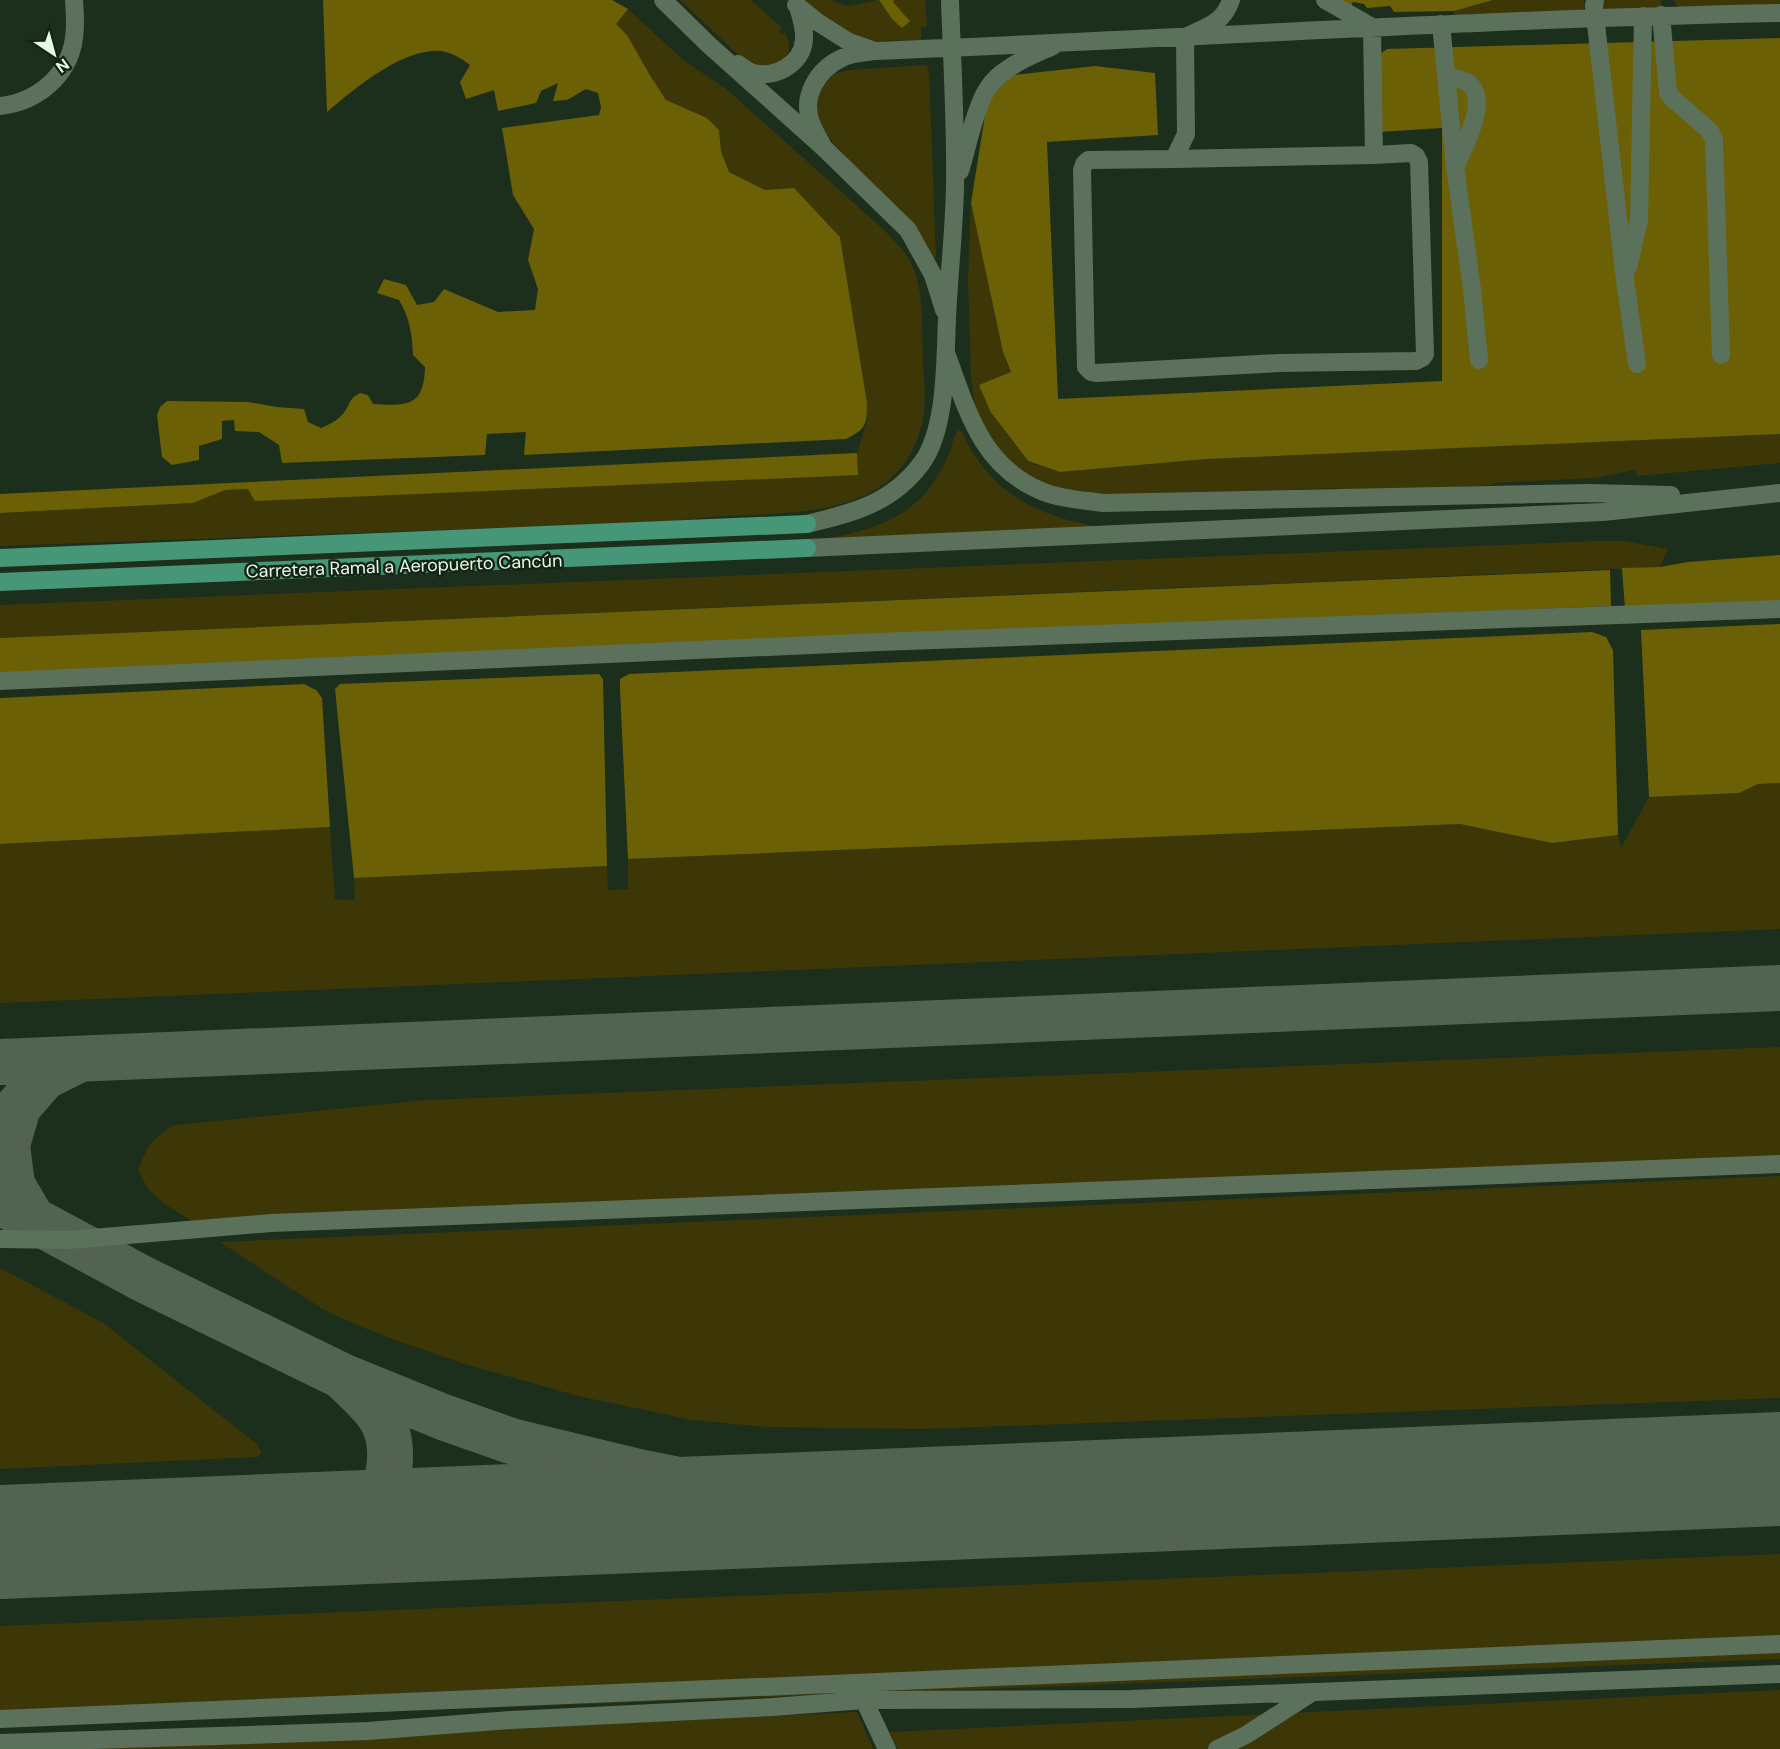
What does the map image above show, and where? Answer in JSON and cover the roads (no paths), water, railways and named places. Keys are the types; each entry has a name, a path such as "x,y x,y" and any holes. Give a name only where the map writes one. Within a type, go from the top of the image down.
{"main road":[{"name":"Carretera Ramal a Aeropuerto Cancún","path":"0,558 807,524"},
{"name":"Carretera Ramal a Aeropuerto Cancún","path":"0,582 807,548"}],"street":[{"path":"0,106 13,105 32,97 48,87 61,73 74,41 75,0"},
{"path":"649,0 684,20"},
{"path":"663,0 709,45 824,148 908,230 933,275 947,319"},
{"path":"807,524 874,504 895,492 922,462 932,444 939,421 946,353 955,187 950,0"},
{"path":"1185,37 1225,15 1231,0"},
{"path":"1325,0 1371,27"},
{"path":"709,45 750,72 775,73 786,68 796,59 802,49 804,38 795,3"},
{"path":"795,3 819,23 849,42 874,51"},
{"path":"824,148 811,122 808,109 811,89 830,65 844,57 874,51 1441,24 1596,9 1780,13"},
{"path":"1596,9 1625,280 1637,364"},
{"path":"1625,280 1639,220 1665,12"},
{"path":"1665,12 1668,92 1710,131 1714,140 1721,355"},
{"path":"1441,24 1455,167 1472,289 1479,360"},
{"path":"1371,27 1374,155"},
{"path":"1174,159 1185,134 1185,37"},
{"path":"955,187 987,88 1007,69 1063,42"},
{"path":"1446,78 1456,77 1468,82 1475,90 1478,106 1469,136 1455,167"},
{"path":"1411,153 1416,156 1419,162 1425,354 1422,358 1416,361 1279,363 1132,372 1090,372 1086,367 1082,170 1084,164 1088,160 1174,159 1411,153"},
{"path":"946,353 977,431 989,451 1004,469 1040,490 1076,500 1115,503 1589,493 1780,498"},
{"path":"807,548 1604,512 1780,493"},
{"path":"0,681 867,643 1780,609"},
{"path":"0,1239 68,1240 272,1223 1780,1164"},
{"path":"0,1719 1780,1644"},
{"path":"0,1743 368,1731 511,1720 773,1707 864,1700 1131,1699 1780,1674"},
{"path":"1217,1749 1246,1735 1315,1691"},
{"path":"864,1700 887,1749"}]}
